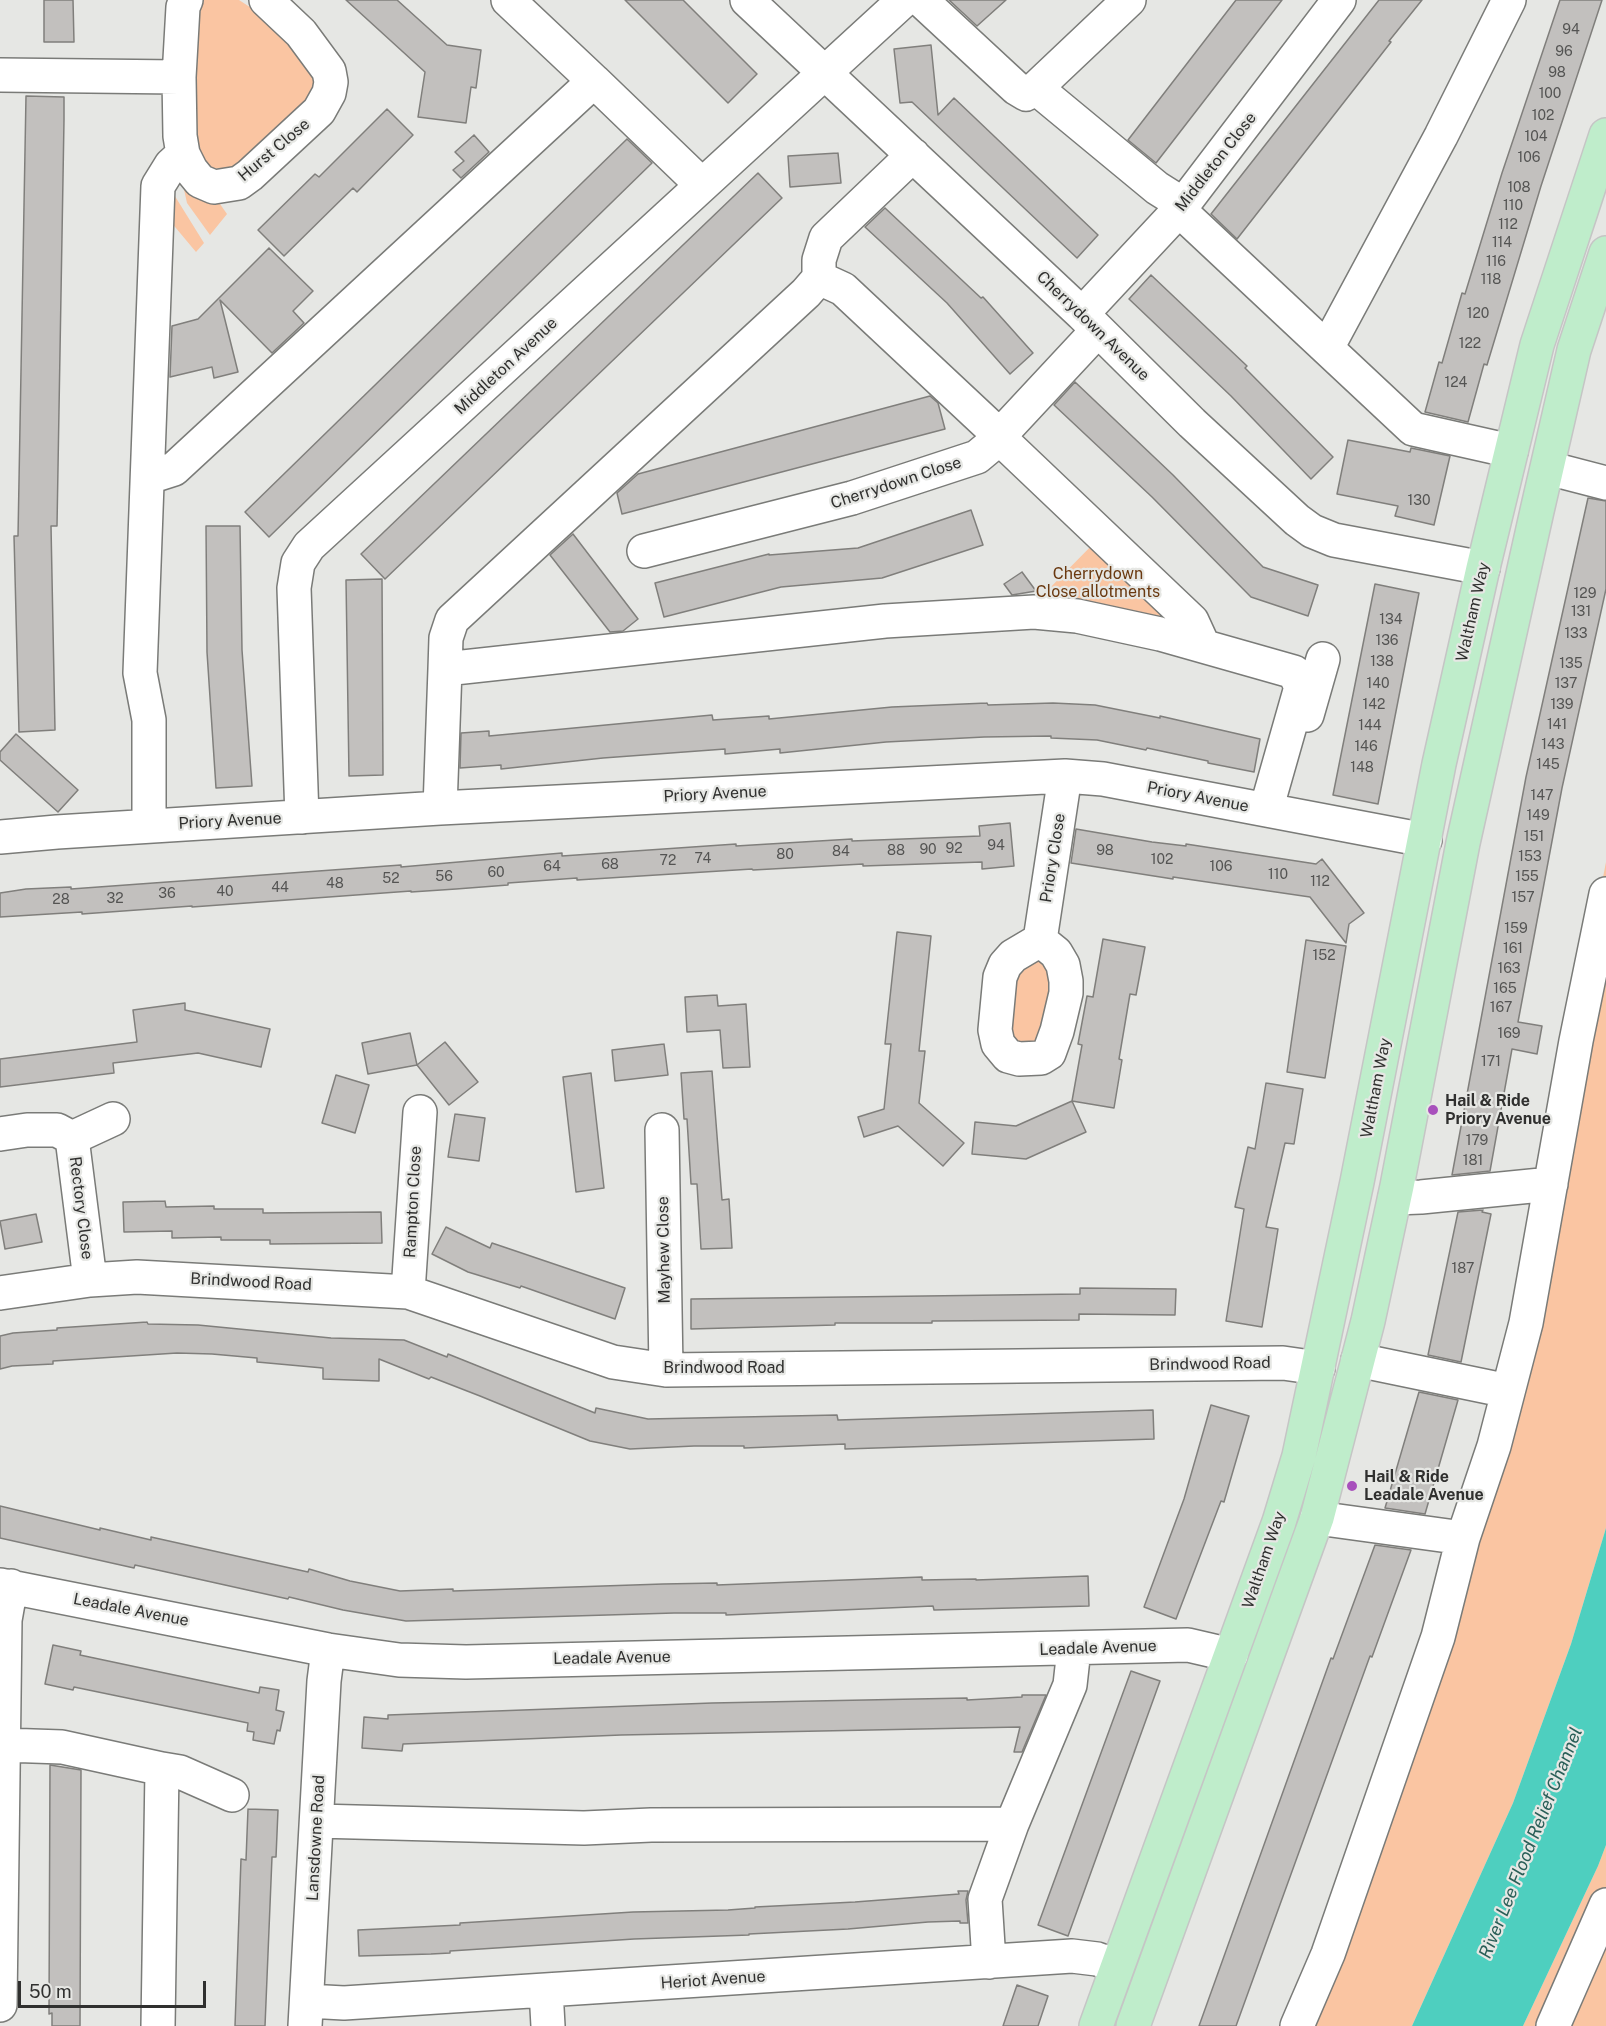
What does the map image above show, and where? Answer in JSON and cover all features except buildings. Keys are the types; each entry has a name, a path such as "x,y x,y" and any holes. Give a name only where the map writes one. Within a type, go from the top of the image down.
{"main road":[{"name":"Waltham Way","path":"1096,2026 1279,1522 1299,1456 1357,1182 1439,764 1483,568 1537,345 1606,135"},
{"path":"1133,2026 1315,1526 1358,1360 1396,1192 1446,927 1537,511 1574,350 1606,253"},
{"path":"1498,504 1537,511"},
{"path":"1464,652 1505,659"},
{"path":"1439,764 1479,771"},
{"path":"1409,920 1446,927"},
{"path":"1357,1182 1396,1192"},
{"path":"1279,1522 1315,1526"},
{"path":"1172,1814 1206,1827"}],"street":[{"name":"Hurst Close","path":"182,2 179,77 180,136 183,154 200,181 214,187 239,183 250,175 319,111 325,102 331,82 329,72 301,33 266,0"},
{"path":"508,0 702,185"},
{"name":"Cherrydown Avenue","path":"747,0 1297,520 1312,531 1334,540 1483,568"},
{"name":"Middleton Avenue","path":"302,817 294,588 298,563 309,546 904,0"},
{"path":"921,0 1016,88 1026,94 1036,88 1129,0"},
{"name":"Middleton Close","path":"1090,322 1181,208 1340,0"},
{"path":"1327,348 1441,136 1509,0"},
{"path":"0,75 179,77"},
{"path":"149,477 174,469 594,81"},
{"path":"1036,88 1181,208 1413,429 1511,451"},
{"path":"149,826 149,720 140,673 158,186 171,165 183,154"},
{"path":"440,808 446,638 452,620 806,293 819,278 819,260 826,238 913,155"},
{"path":"819,278 843,289 999,435 1192,621 1203,645"},
{"name":"Cherrydown Close","path":"644,551 852,498 977,457 999,435 1090,322"},
{"path":"1548,468 1606,483"},
{"path":"445,669 885,621 1034,612 1077,616 1203,645 1294,672 1301,687 1272,811"},
{"path":"1272,811 1323,660"},
{"name":"Priory Avenue","path":"0,837 440,808 1065,776 1103,779 1425,840"},
{"name":"Priory Close","path":"1040,940 1065,776"},
{"path":"1297,2026 1328,1954 1438,1637 1463,1538 1494,1446 1526,1323 1576,1041 1606,894"},
{"name":"Rampton Close","path":"408,1292 420,1112"},
{"path":"72,1138 113,1119"},
{"name":"Rectory Close","path":"0,1134 27,1130 57,1130 72,1138 90,1280"},
{"name":"Mayhew Close","path":"662,1130 666,1370"},
{"path":"1396,1192 1421,1197 1551,1184"},
{"name":"Brindwood Road","path":"0,1293 90,1280 137,1277 408,1292 613,1362 666,1370 1271,1363 1318,1368"},
{"path":"1358,1360 1508,1391"},
{"path":"1315,1526 1463,1538"},
{"path":"0,2006 5,1586"},
{"name":"Leadale Avenue","path":"5,1586 328,1650 399,1660 466,1662 1188,1645 1231,1655"},
{"path":"989,1962 985,1899 1012,1824 1070,1685 1074,1649"},
{"name":"Lansdowne Road","path":"306,2014 324,1681 328,1650"},
{"path":"4,1745 62,1747 180,1772 232,1795"},
{"path":"158,2026 162,1769"},
{"path":"317,1821 584,1828 651,1825 1012,1824"},
{"path":"1553,2026 1606,1905"},
{"name":"Heriot Avenue","path":"306,2014 344,2003 1072,1956 1097,1959 1117,1966"},
{"path":"546,1990 548,2026"}],"green space":[{"path":"203,0 239,0 276,24 307,61 316,81 309,101 243,162 230,168 205,169 196,161 194,16"},
{"path":"181,176 213,194 227,214 210,235 187,203"},
{"path":"168,185 204,243 196,252 165,215"},
{"name":"Cherrydown Close allotments","path":"1099,538 1189,628 1038,600"},
{"path":"1606,862 1606,1528 1571,1644 1513,1803 1412,2026 1288,2026 1387,1762 1522,1291"},
{"path":"1042,954 1055,982 1044,1037 1027,1048 1010,1040 1016,968"},
{"path":"1606,1845 1606,2026 1523,2026 1598,1866"}],"water":[{"name":"River Lee Flood Relief Channel","path":"1606,1528 1606,1845 1598,1866 1523,2026 1412,2026 1513,1803 1571,1644"}],"place":[{"name":"Hail & Ride Priory Avenue","path":"1433,1110"},
{"name":"Hail & Ride Leadale Avenue","path":"1352,1486"}]}
